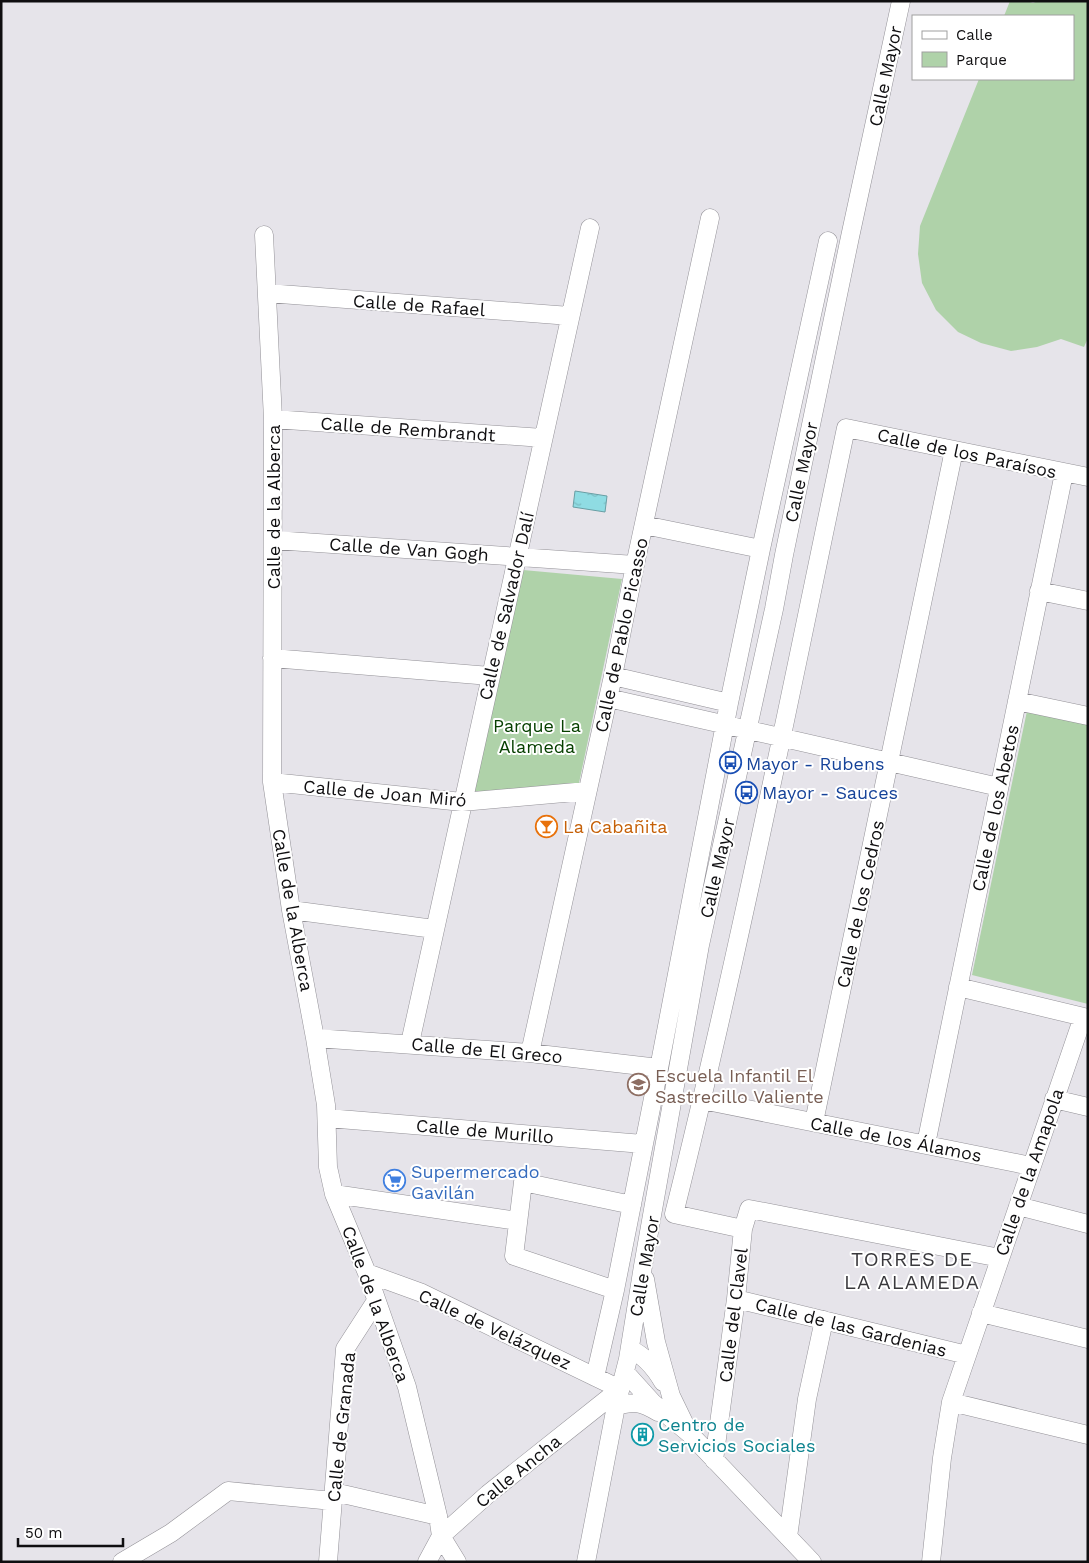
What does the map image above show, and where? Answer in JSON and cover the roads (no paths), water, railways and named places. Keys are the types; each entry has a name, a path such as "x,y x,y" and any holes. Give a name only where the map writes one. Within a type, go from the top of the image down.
{"street":[{"name":"Calle Mayor","path":"586,1562 618,1398 630,1349 700,945 748,730 846,256 902,1"},
{"name":"Calle de Pablo Picasso","path":"530,1052 613,676 710,218"},
{"name":"Calle de Salvador Dalí","path":"410,1043 590,228"},
{"name":"Calle de la Alberca","path":"264,235 273,419 272,782 291,910 315,1038 327,1118 328,1167 334,1194 367,1273 407,1387 438,1516 441,1536 457,1562"},
{"name":"Calle Mayor","path":"596,1376 659,1068 729,702 828,241"},
{"name":"Calle de Rafael","path":"267,293 570,316"},
{"name":"Calle de Rembrandt","path":"273,419 543,438"},
{"name":"Calle Mayor","path":"743,1229 674,1214 702,1100 782,737 846,428"},
{"name":"Calle de los Paraísos","path":"846,428 1088,477"},
{"name":"Calle de los Cedros","path":"814,1122 954,450"},
{"name":"Calle de los Abetos","path":"926,1144 1064,473"},
{"path":"644,525 761,549"},
{"name":"Calle de Van Gogh","path":"274,540 635,565"},
{"path":"1039,591 1088,602"},
{"path":"272,658 490,676"},
{"path":"613,676 729,702"},
{"path":"608,698 999,787"},
{"path":"1017,701 1088,716"},
{"name":"Calle de Joan Miró","path":"272,782 462,802 587,791"},
{"path":"291,910 434,929"},
{"path":"958,987 1085,1018"},
{"name":"Calle de la Amapola","path":"931,1562 942,1458 951,1402 1054,1099 1085,1018"},
{"name":"Calle de El Greco","path":"315,1038 530,1052 659,1068"},
{"path":"1054,1099 1088,1107"},
{"name":"Calle de los Álamos","path":"702,1100 1031,1166"},
{"name":"Calle de Murillo","path":"327,1118 643,1144"},
{"path":"615,1290 514,1256 523,1182 632,1204"},
{"path":"334,1194 518,1222"},
{"path":"1018,1206 1088,1224"},
{"path":"743,1229 749,1209 1000,1258"},
{"name":"Calle del Clavel","path":"714,1460 736,1299 743,1229"},
{"path":"643,1266 656,1342 671,1396"},
{"name":"Calle de Velázquez","path":"367,1273 422,1294 596,1376 618,1398"},
{"name":"Calle de las Gardenias","path":"736,1299 966,1355"},
{"name":"Calle de Granada","path":"328,1562 346,1349 376,1301"},
{"path":"981,1313 1088,1339"},
{"path":"788,1538 807,1399 824,1320"},
{"path":"630,1349 642,1355 659,1375 690,1434"},
{"path":"625,1372 653,1403 690,1434 788,1538 804,1558"},
{"path":"618,1398 644,1404 672,1420"},
{"name":"Calle Ancha","path":"427,1562 441,1536 488,1494 618,1398"},
{"path":"951,1402 1088,1435"},
{"path":"122,1562 171,1533 228,1491 334,1497 438,1516"}],"water":[{"path":"575,491 607,496 605,512 573,507"}],"place":[{"name":"Mayor - Rubens","path":"730,763"},
{"name":"Mayor - Sauces","path":"746,792"},
{"name":"La Cabañita","path":"547,826"},
{"name":"Escuela Infantil El Sastrecillo Valiente","path":"639,1085"},
{"name":"Supermercado Gavilán","path":"395,1181"},
{"name":"Centro de Servicios Sociales","path":"642,1434"}],"district":[{"name":"TORRES DE LA ALAMEDA","path":"912,1270"}],"park label":[{"name":"Parque La Alameda","path":"537,735"}]}
